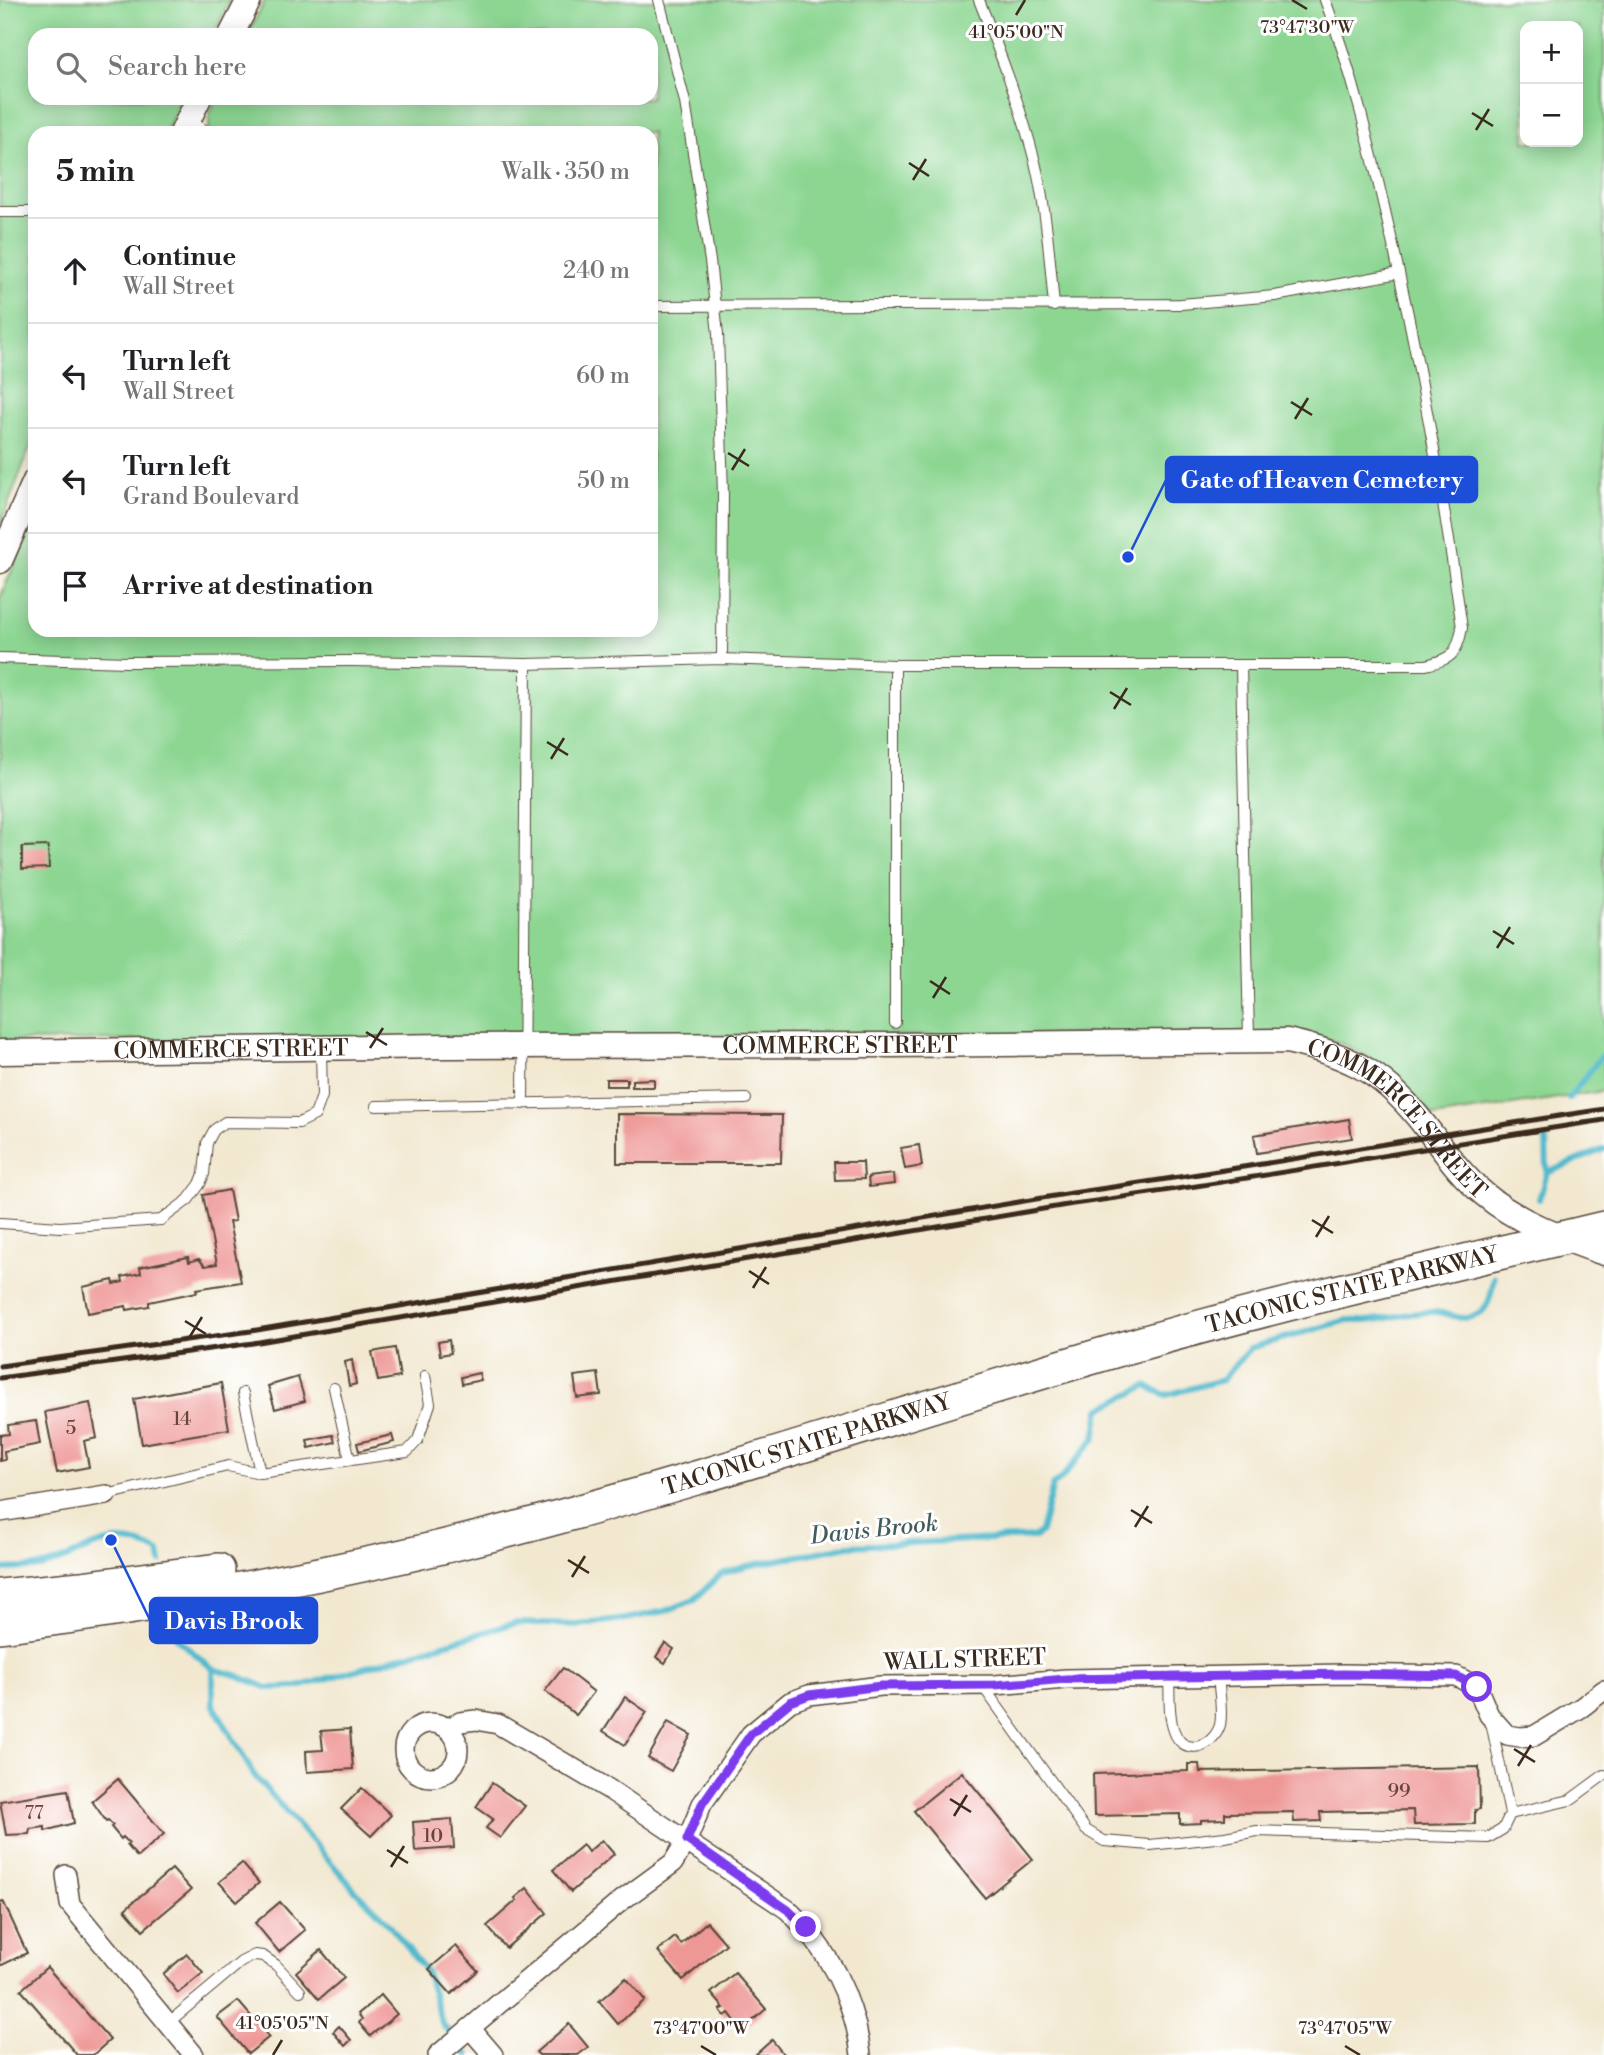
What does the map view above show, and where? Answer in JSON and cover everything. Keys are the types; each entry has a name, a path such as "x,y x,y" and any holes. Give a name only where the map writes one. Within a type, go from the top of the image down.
{"highway":[{"name":"TACONIC STATE PARKWAY","path":"0,1596 105,1586 222,1570 363,1544 465,1520 567,1494 1182,1311 1387,1258 1604,1207"},
{"name":"TACONIC STATE PARKWAY","path":"0,1626 212,1594 456,1544 582,1510 1195,1328 1604,1228"}],"street":[{"path":"235,28 249,0"},
{"path":"185,126 195,105"},
{"path":"0,561 28,497"},
{"name":"COMMERCE STREET","path":"0,1052 448,1046 1287,1041 1323,1049 1361,1066 1385,1083 1407,1104 1454,1165 1477,1189 1501,1207 1565,1238 1604,1253"},
{"path":"0,1512 106,1494"},
{"name":"WALL STREET","path":"438,2055 621,1901 673,1863 687,1840 702,1804 751,1734 790,1702 809,1695 881,1686 982,1685 1066,1679 1344,1674 1456,1676 1477,1687 1489,1715 1507,1735 1534,1736 1582,1707 1604,1690"},
{"path":"448,1728 460,1722 476,1720 498,1724 610,1790 788,1910 821,1946 838,1978 859,2032 861,2055"},
{"path":"66,1875 70,1903 194,2055"},
{"path":"470,2028 493,2055"}],"lane":[{"path":"659,0 685,102 704,215 718,334 723,495 722,659"},
{"path":"979,0 1019,108 1036,164 1051,265 1054,306"},
{"path":"0,658 127,662 351,661 526,664 722,659 895,665 1426,665 1447,660 1459,645 1462,628 1413,334 1355,90 1325,0"},
{"path":"0,212 28,212"},
{"path":"658,306 1181,304 1275,296 1399,273"},
{"path":"523,1104 526,664"},
{"path":"895,665 895,1023"},
{"path":"1241,665 1250,1040"},
{"path":"0,1223 60,1227 161,1220 188,1200 200,1184 204,1174 207,1143 214,1130 225,1122 299,1123 315,1115 322,1096 321,1048"},
{"path":"376,1106 746,1099"},
{"path":"106,1494 228,1466 260,1473 407,1452 418,1440 430,1404 425,1376"},
{"path":"334,1388 350,1460"},
{"path":"243,1393 260,1473"},
{"path":"1169,1677 1174,1732 1181,1743 1193,1748 1205,1746 1220,1725 1218,1676"},
{"path":"982,1685 1086,1830 1104,1841 1150,1845 1257,1831 1489,1838 1503,1829 1510,1814 1489,1715"},
{"path":"1510,1814 1570,1800 1604,1775"},
{"path":"168,2022 241,1962 255,1955 263,1956 276,1965 300,1991"}],"green space":[{"path":"0,0 230,0 216,28 28,28 28,105 179,105 168,126 28,126 28,452 0,526"},
{"path":"265,0 1604,0 1604,1091 1434,1117 1402,1085 1367,1056 1340,1043 1303,1033 0,1041 0,598 28,532 28,637 658,637 658,126 209,126 213,105 658,105 658,28 251,28"}],"building":[{"path":"48,846 49,868 22,869 22,847"},
{"path":"606,1079 627,1079 627,1086 606,1086"},
{"path":"654,1079 654,1087 632,1087 632,1080"},
{"path":"617,1114 782,1115 781,1163 617,1163"},
{"path":"1349,1119 1352,1138 1257,1153 1254,1135"},
{"path":"919,1145 922,1166 905,1169 901,1148"},
{"path":"834,1162 863,1162 864,1179 835,1180"},
{"path":"893,1174 894,1184 869,1187 868,1177"},
{"path":"229,1190 235,1221 229,1222 241,1282 196,1289 197,1292 149,1302 149,1306 127,1310 126,1306 88,1313 83,1287 113,1280 114,1284 123,1282 122,1277 141,1273 140,1267 188,1257 189,1262 199,1259 205,1266 217,1264 203,1195"},
{"path":"449,1340 451,1353 440,1355 438,1342"},
{"path":"395,1348 400,1377 378,1381 372,1352"},
{"path":"352,1360 356,1384 349,1386 345,1362"},
{"path":"479,1373 481,1380 462,1384 461,1377"},
{"path":"598,1373 601,1395 577,1398 574,1376"},
{"path":"298,1377 305,1401 275,1409 268,1386"},
{"path":"221,1383 229,1429 142,1444 134,1399"},
{"path":"90,1403 97,1438 84,1441 89,1467 57,1473 45,1412"},
{"path":"36,1421 40,1444 4,1451 5,1460 0,1461 0,1435 9,1434 8,1425"},
{"path":"333,1435 335,1442 309,1448 307,1440"},
{"path":"392,1435 394,1442 359,1451 357,1443"},
{"path":"665,1643 674,1649 665,1663 656,1657"},
{"path":"563,1668 594,1692 576,1715 545,1691"},
{"path":"625,1697 647,1712 625,1745 603,1731"},
{"path":"668,1722 691,1735 671,1771 648,1758"},
{"path":"350,1729 353,1769 307,1772 306,1751 323,1750 321,1731"},
{"path":"1188,1764 1199,1764 1200,1772 1479,1767 1480,1809 1475,1810 1475,1824 1414,1825 1413,1810 1320,1812 1321,1821 1294,1822 1293,1812 1225,1813 1225,1819 1180,1824 1180,1814 1094,1816 1093,1774 1188,1771"},
{"path":"962,1772 1033,1859 985,1898 914,1811"},
{"path":"118,1779 164,1834 137,1857 127,1845 129,1843 123,1837 121,1839 111,1827 113,1825 106,1821 92,1801"},
{"path":"492,1783 525,1806 500,1838 486,1828 493,1819 476,1807"},
{"path":"362,1788 391,1815 371,1836 341,1809"},
{"path":"68,1790 74,1823 45,1831 45,1827 30,1829 29,1834 6,1835 0,1801"},
{"path":"452,1819 454,1848 415,1851 413,1822"},
{"path":"602,1840 614,1854 571,1892 553,1870 583,1845 588,1852"},
{"path":"242,1863 259,1883 237,1902 219,1882"},
{"path":"172,1869 191,1890 143,1930 125,1909"},
{"path":"527,1888 547,1913 506,1948 487,1926"},
{"path":"3,1901 27,1953 0,1966 0,1902"},
{"path":"280,1902 305,1930 279,1952 255,1923"},
{"path":"707,1922 726,1944 683,1980 658,1951 675,1937 681,1944"},
{"path":"456,1946 478,1971 451,1994 429,1969"},
{"path":"321,1950 344,1978 319,1999 296,1972"},
{"path":"187,1954 203,1973 178,1993 163,1974"},
{"path":"47,1967 110,2040 93,2055 77,2055 21,1990"},
{"path":"735,1973 766,2009 742,2030 729,2013 725,2016 720,2010 724,2008 711,1993"},
{"path":"626,1978 645,2000 618,2024 599,2001"},
{"path":"381,1995 397,2014 370,2036 359,2023 362,2019 358,2014"},
{"path":"238,2001 269,2037 248,2054 217,2017"},
{"path":"569,2024 588,2047 578,2055 539,2055 536,2052"},
{"path":"339,2026 351,2040 345,2046 333,2032"},
{"path":"772,2040 784,2055 755,2055"}],"waterway":[{"name":"Davis Brook","path":"1569,1098 1604,1053"},
{"name":"Davis Brook","path":"1539,1199 1547,1173 1546,1140"},
{"path":"1547,1173 1604,1149"},
{"name":"Davis Brook","path":"170,1620 177,1639 213,1669 268,1688 298,1687 515,1623 577,1625 665,1611 694,1600 721,1574 747,1566 849,1546 1035,1537 1041,1532 1053,1485 1095,1438 1100,1409 1146,1386 1166,1395 1222,1380 1250,1348 1347,1320 1368,1321 1434,1312 1461,1318 1477,1315 1488,1304 1494,1277"},
{"name":"Davis Brook","path":"0,1569 44,1566 113,1541 142,1544 159,1552 161,1562"},
{"path":"213,1669 213,1704 254,1775 355,1890 383,1917 426,1971 442,2023 452,2036"}],"railway":[{"path":"0,1366 251,1331 1072,1193 1604,1109"},
{"path":"0,1378 253,1343 1073,1204 1604,1120"}],"place":[{"name":"Gate of Heaven Cemetery","path":"1128,557"},
{"name":"Davis Brook","path":"111,1540"}],"route":[{"path":"806,1927 788,1910 687,1840 702,1804 751,1734 790,1702 809,1695 881,1686 995,1685 1066,1679 1344,1674 1456,1676 1477,1687"}]}
